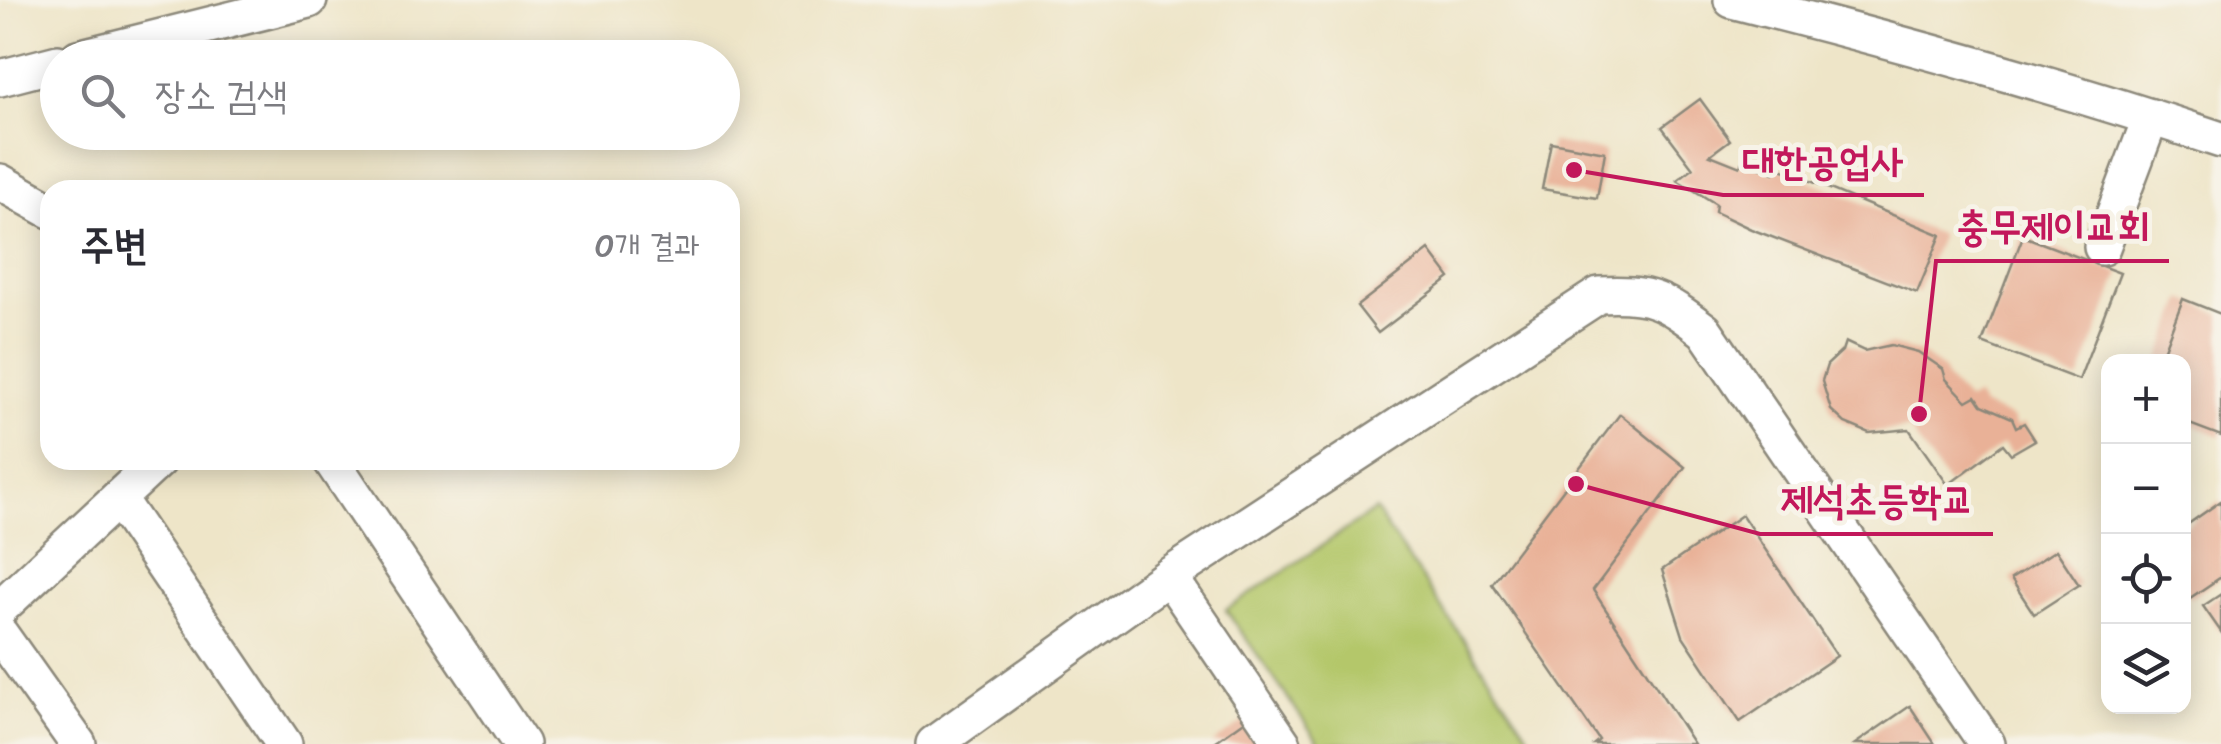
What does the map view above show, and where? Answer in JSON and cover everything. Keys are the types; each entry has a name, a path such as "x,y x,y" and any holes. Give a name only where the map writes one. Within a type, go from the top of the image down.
{"street":[{"path":"150,40 309,0"},
{"path":"1732,0 1962,60 2221,140"},
{"path":"0,78 40,68"},
{"path":"2102,247 2151,117"},
{"path":"0,182 40,204"},
{"path":"934,744 1169,576 1599,295 1638,292 1676,309 1705,331 1987,744"},
{"path":"0,608 148,470"},
{"path":"338,470 521,744"},
{"path":"118,498 284,744"},
{"path":"1169,576 1284,744"},
{"path":"0,634 78,744"}],"green space":[{"path":"1375,510 1530,737 1520,744 1320,744 1226,610"}],"building":[{"path":"1700,99 1730,140 1710,155 1740,167 1743,160 1774,173 1777,167 1941,235 1917,293 1751,229 1715,212 1716,204 1677,180 1693,168 1662,127"},
{"path":"1551,142 1605,152 1597,198 1542,189"},
{"path":"2023,236 2120,273 2079,380 1982,343"},
{"path":"1429,250 1450,278 1378,333 1357,306"},
{"path":"2183,299 2221,314 2221,436 2191,425 2191,354 2162,354"},
{"path":"1845,342 1864,351 1891,345 1918,352 1943,369 1946,379 1967,401 1976,396 1982,405 2012,418 2016,427 2024,423 2035,440 2011,454 2003,444 1948,485 1909,429 1869,433 1845,423 1831,410 1822,381 1827,365 1842,351"},
{"path":"1620,414 1685,467 1593,590 1694,744 1594,744 1599,740 1492,584"},
{"path":"2221,501 2221,577 2191,597 2191,534 2191,522"},
{"path":"1742,515 1837,656 1740,722 1683,636 1662,570"},
{"path":"2056,550 2079,585 2034,614 2011,579"},
{"path":"2221,594 2221,632 2203,606"},
{"path":"1910,706 1935,744 1855,744"},
{"path":"1250,717 1269,744 1212,744"}],"place":[{"name":"대한공업사","path":"1574,170"},
{"name":"충무제이교회","path":"1919,414"},
{"name":"제석초등학교","path":"1576,484"}]}
